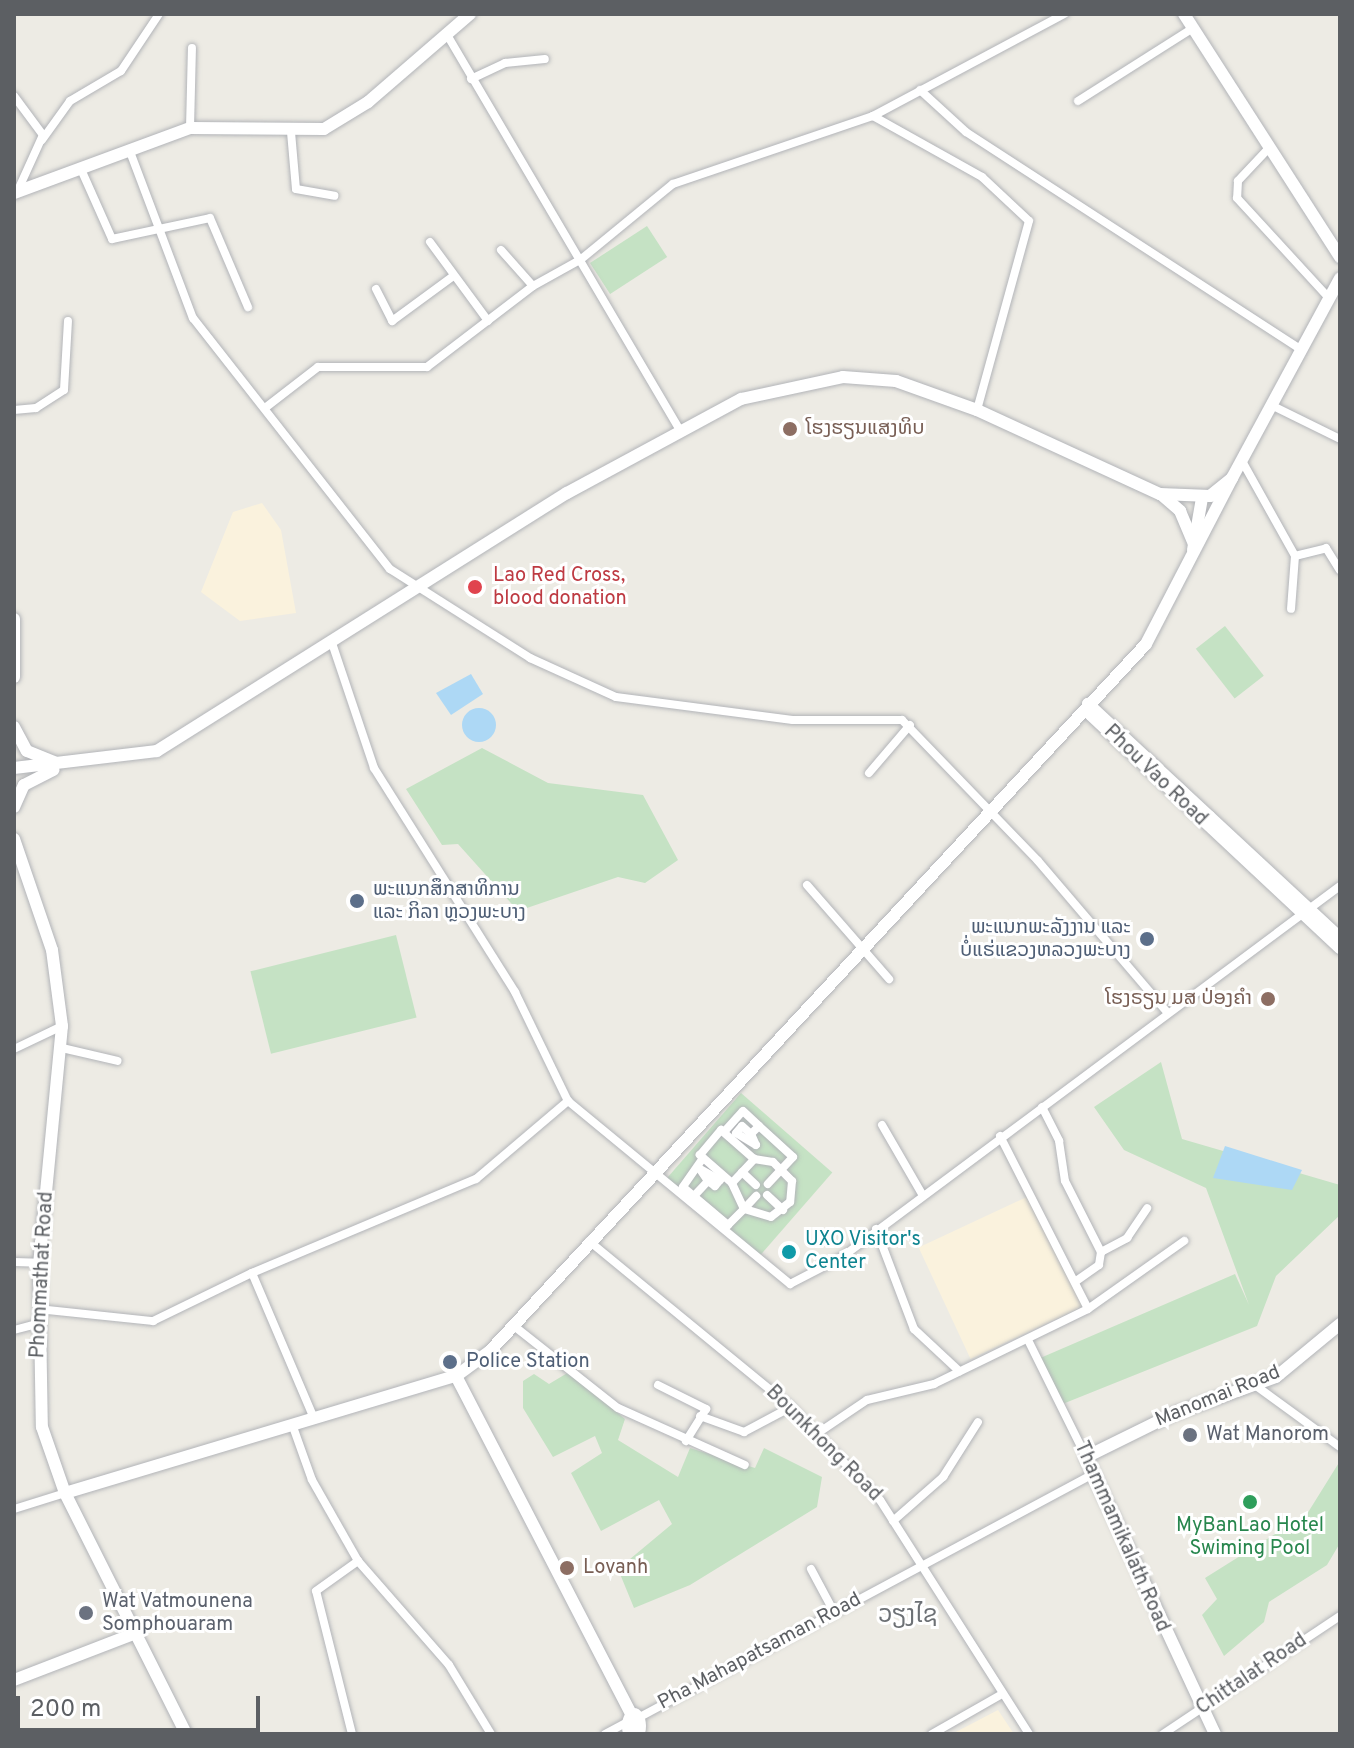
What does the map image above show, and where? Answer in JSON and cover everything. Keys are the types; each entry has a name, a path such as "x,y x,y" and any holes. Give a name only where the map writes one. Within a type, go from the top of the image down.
{"street":[{"path":"16,191 42,140 70,101 121,71 159,14"},
{"path":"16,191 190,128 291,132 324,129 357,110 470,14"},
{"path":"265,408 318,367 360,362 421,369 533,286 580,260 673,184 873,116 1064,14"},
{"path":"1184,14 1190,30 1340,257"},
{"path":"1078,101 1190,30"},
{"path":"445,33 679,428"},
{"path":"190,128 192,48"},
{"path":"471,79 505,63 545,59"},
{"path":"920,90 966,132 1302,350"},
{"path":"14,96 42,140"},
{"path":"873,116 982,177 1029,221 977,410"},
{"path":"291,132 296,189 334,196"},
{"path":"129,149 193,318 380,560 530,658 616,697 793,720 889,718 910,725 989,808 1167,1012"},
{"path":"1268,149 1238,181 1237,198 1329,298"},
{"path":"80,166 112,239 156,227 210,218 248,307"},
{"path":"430,242 452,277 488,321"},
{"path":"501,250 533,286"},
{"path":"376,289 392,321 452,277"},
{"path":"14,1509 313,1416 456,1376 514,1326 862,945 1146,644 1188,572 1232,478 1340,278"},
{"path":"14,410 36,408 64,390 68,321"},
{"path":"14,768 67,766 157,751 333,646 420,587 679,428 741,399 843,377 920,387 1160,494 1180,511 1194,545"},
{"path":"1271,405 1340,439"},
{"path":"1242,461 1295,556 1291,609"},
{"path":"1188,572 1206,497 1232,478"},
{"path":"1160,494 1206,497"},
{"path":"1188,572 1206,497"},
{"path":"1295,556 1326,548 1340,570"},
{"path":"14,619 14,677"},
{"path":"333,646 374,768 515,992 568,1101 652,1175 790,1284 807,1280 1340,886"},
{"name":"Phou Vao Road","path":"1088,704 1340,948"},
{"path":"869,773 910,725"},
{"path":"14,727 27,751 67,766"},
{"path":"14,807 24,785 67,766"},
{"name":"Phommathat Road","path":"14,839 20,877 52,950 62,1026 39,1263 37,1324 42,1427 65,1493 186,1734"},
{"path":"807,885 889,979"},
{"name":"Phou Vao Road","path":"1303,911 1340,938"},
{"path":"14,1049 62,1026"},
{"path":"62,1048 118,1061"},
{"path":"38,1309 153,1321 252,1273 476,1179 568,1101"},
{"path":"1042,1107 1059,1141 1065,1181 1101,1252 1099,1265 1075,1282"},
{"path":"756,1196 728,1225 694,1196 683,1181 703,1158 710,1143 743,1111 793,1157 768,1184"},
{"path":"882,1125 922,1194"},
{"path":"751,1134 759,1126"},
{"path":"694,1128 710,1143"},
{"path":"703,1158 732,1183 744,1209 755,1217 783,1210 794,1192 781,1170 754,1159 724,1132"},
{"path":"1000,1136 1088,1309"},
{"path":"732,1183 754,1159"},
{"path":"742,1172 756,1185"},
{"path":"694,1196 708,1181"},
{"path":"767,1195 783,1210"},
{"path":"1101,1252 1127,1238 1147,1208"},
{"path":"876,1229 914,1329 959,1371"},
{"name":"Bounkhong Road","path":"589,1241 791,1407 818,1433 893,1521 1029,1734"},
{"path":"818,1433 867,1400 959,1371 1088,1309 1184,1241"},
{"path":"14,1262 39,1263"},
{"path":"252,1273 313,1416"},
{"path":"14,1330 37,1324"},
{"name":"Manomai Road","path":"1086,1457 1173,1414 1255,1385 1297,1363 1340,1324"},
{"path":"514,1326 618,1408 745,1465"},
{"name":"Thammamikalath Road","path":"1028,1340 1086,1457 1200,1710 1215,1734"},
{"path":"456,1376 635,1722"},
{"path":"658,1385 704,1407 686,1441"},
{"path":"1255,1385 1340,1447"},
{"path":"700,1416 744,1432 791,1407"},
{"path":"893,1521 943,1477 978,1422"},
{"path":"292,1423 312,1480 358,1561 449,1665 491,1734"},
{"name":"Pha Mahapatsaman Road","path":"605,1734 635,1722 1093,1474"},
{"path":"352,1734 316,1591 358,1561"},
{"path":"811,1569 834,1612"},
{"name":"Chittalat Road","path":"1163,1734 1340,1616"},
{"path":"14,1680 136,1633"},
{"path":"932,1734 1002,1694"}],"shaded area":[{"path":"262,503 281,530 296,613 240,621 201,592 233,512"},
{"path":"1031,1195 1083,1306 971,1359 919,1247"},
{"path":"998,1710 1014,1734 952,1734"}],"green space":[{"path":"647,226 667,257 610,294 590,263"},
{"path":"1225,626 1264,676 1235,698 1196,649"},
{"path":"482,748 548,783 643,795 678,860 645,883 618,877 518,911 458,844 442,845 406,789"},
{"path":"396,935 417,1017 271,1054 250,971"},
{"path":"1161,1062 1182,1139 1340,1185 1340,1215 1276,1276 1257,1326 1060,1405 1038,1359 1235,1274 1249,1305 1206,1188 1124,1150 1094,1107"},
{"path":"741,1093 832,1172 758,1258 667,1178"},
{"path":"569,1372 625,1419 618,1440 678,1477 690,1448 755,1468 764,1448 822,1477 817,1507 690,1585 634,1608 618,1569 672,1524 659,1500 601,1531 571,1473 602,1453 595,1436 553,1457 523,1408 523,1381 534,1374 549,1384"},
{"path":"1340,1461 1340,1543 1327,1565 1269,1602 1264,1622 1224,1656 1202,1615 1217,1599 1205,1578 1307,1514"}],"water":[{"path":"471,674 483,694 451,715 436,693"},
{"path":"479,708 491,713 496,725 491,737 479,742 467,737 462,725 467,713"},
{"path":"1225,1146 1302,1170 1292,1190 1213,1178"}],"place":[{"name":"ໂຮງຮຽນແສງທິບ","path":"790,429"},
{"name":"Lao Red Cross, blood donation","path":"475,587"},
{"name":"ພະແນກສຶກສາທິການ ແລະ ກິລາ ຫຼວງພະບາງ","path":"357,901"},
{"name":"ພະແນກພະລັງງານ ແລະ ບໍ່ແຮ່ແຂວງຫລວງພະບາງ","path":"1147,939"},
{"name":"ໂຮງຣຽນ ມສ ປ່ອງຄຳ","path":"1268,999"},
{"name":"UXO Visitor's Center","path":"789,1252"},
{"name":"Police Station","path":"450,1362"},
{"name":"Wat Manorom","path":"1190,1435"},
{"name":"MyBanLao Hotel Swiming Pool","path":"1250,1502"},
{"name":"Lovanh","path":"567,1568"},
{"name":"Wat Vatmounena Somphouaram","path":"86,1613"}],"district":[{"name":"ວຽງໄຊ","path":"908,1617"}]}
